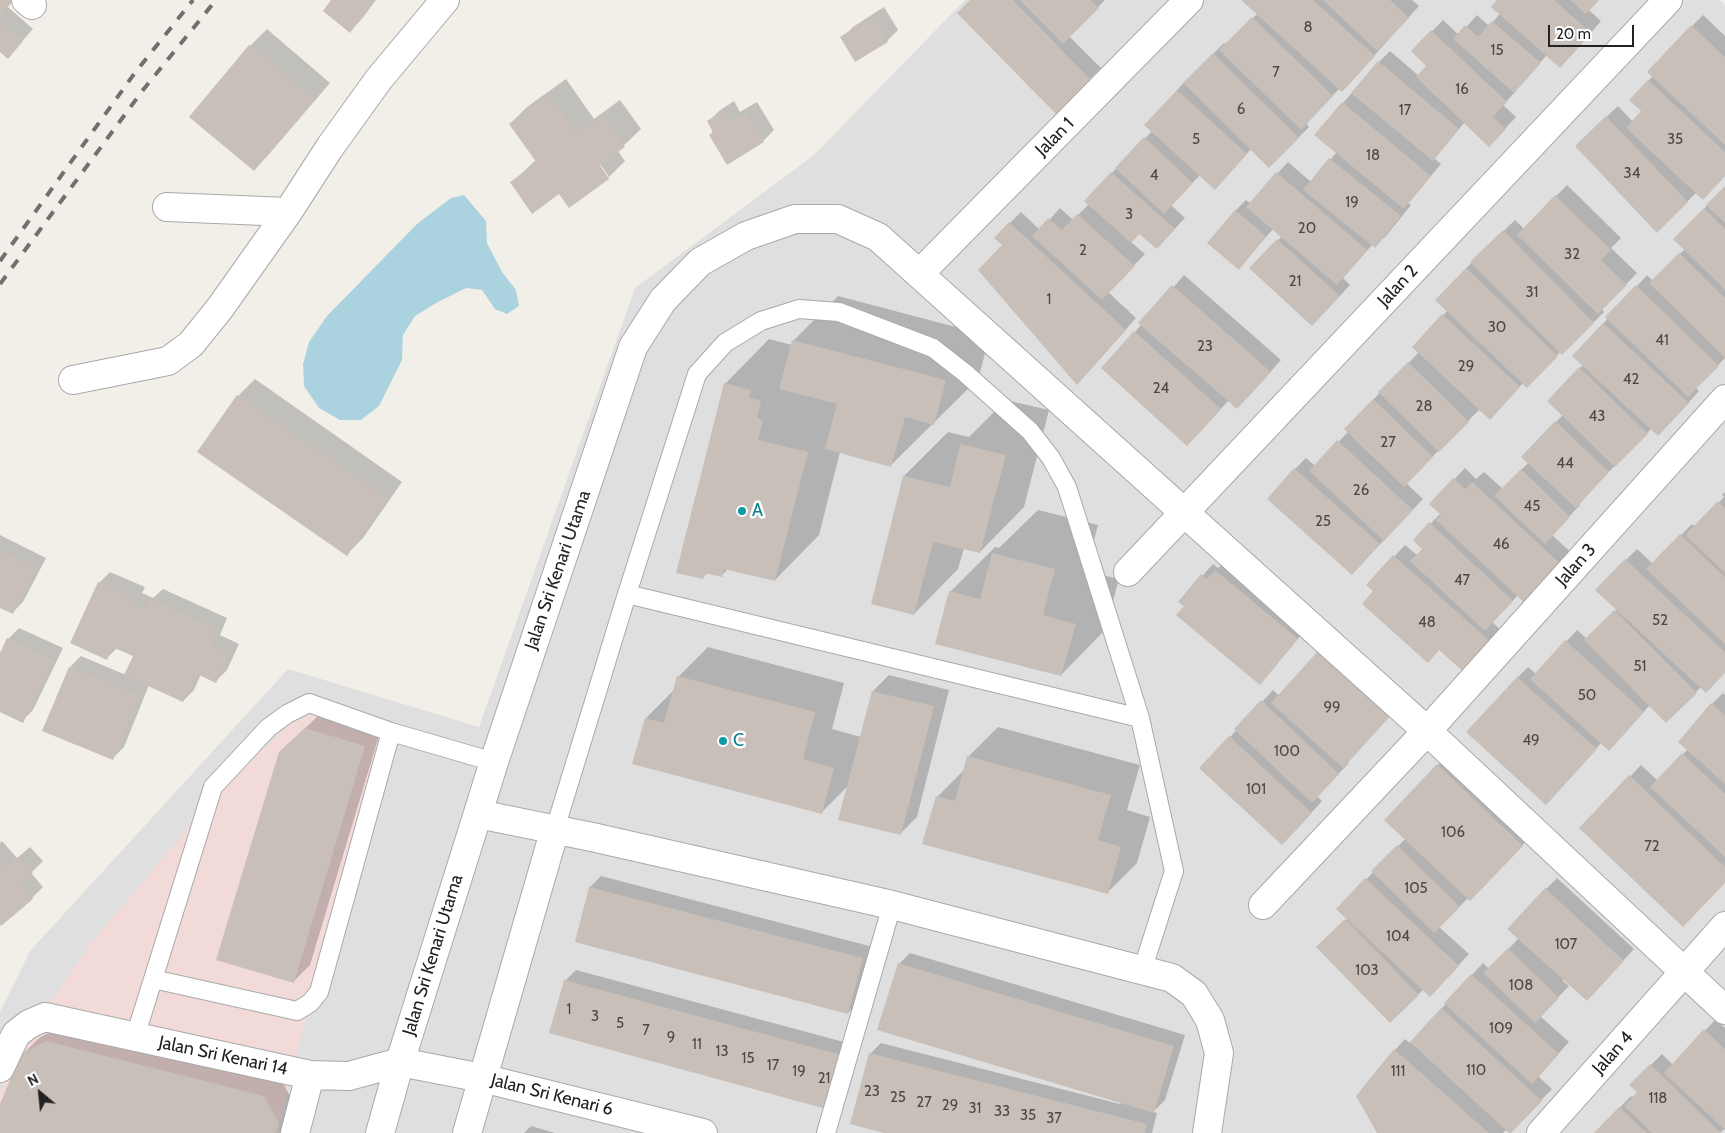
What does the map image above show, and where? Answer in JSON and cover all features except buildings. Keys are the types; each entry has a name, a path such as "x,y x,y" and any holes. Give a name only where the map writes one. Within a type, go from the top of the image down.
{"street":[{"path":"73,380 168,361 191,344 220,308 288,212 330,147 374,87 445,0"},
{"name":"Jalan 1","path":"920,273 1189,0"},
{"name":"Jalan 2","path":"1128,572 1668,0"},
{"path":"167,207 288,212"},
{"name":"Jalan Sri Kenari Utama","path":"380,1133 400,1062 494,762 633,347 663,300 700,262 746,236 795,219 838,219 878,237 1427,731 1725,1010"},
{"name":"Jalan 3","path":"1263,905 1427,731 1725,399"},
{"path":"478,814 556,829 892,905 1172,978 1194,994 1210,1020 1219,1053 1207,1133"},
{"path":"467,1133 556,829"},
{"name":"Jalan 4","path":"1541,1133 1725,926"},
{"name":"Jalan Sri Kenari 14","path":"0,1068 16,1034 29,1024 45,1017 310,1075 349,1076 400,1062"},
{"name":"Jalan Sri Kenari 6","path":"400,1062 482,1078 703,1133"},
{"path":"295,1133 310,1075"}],"lane":[{"path":"556,829 626,594 697,374 725,343 761,321 799,309 839,312 933,348 965,373 1030,431 1050,458 1067,487 1140,718 1174,871 1142,970"},
{"path":"626,594 1140,718"},
{"path":"135,1036 213,787 268,728 287,714 309,703 391,732 494,762"},
{"path":"153,979 297,1011 310,1002 319,992 391,732"},
{"path":"826,1133 892,905"}],"shaded area":[{"path":"965,0 1719,0 1725,5 1725,1133 0,1133 0,1012 30,951 288,669 479,727 635,288 814,155"},
{"path":"307,709 381,736 289,1081 278,1133 0,1133 0,1092 26,1037 92,942 227,782"}],"water":[{"path":"464,195 486,221 487,243 502,272 516,290 519,306 507,314 495,309 482,290 466,288 436,303 415,316 403,335 402,360 379,406 361,420 340,420 319,408 304,386 303,364 309,342 327,316 417,224 451,198"}],"railway":[{"path":"0,261 134,74 193,0"},
{"path":"0,284 143,90 216,0"}],"place":[{"name":"A","path":"742,511"},
{"name":"C","path":"723,741"}]}
